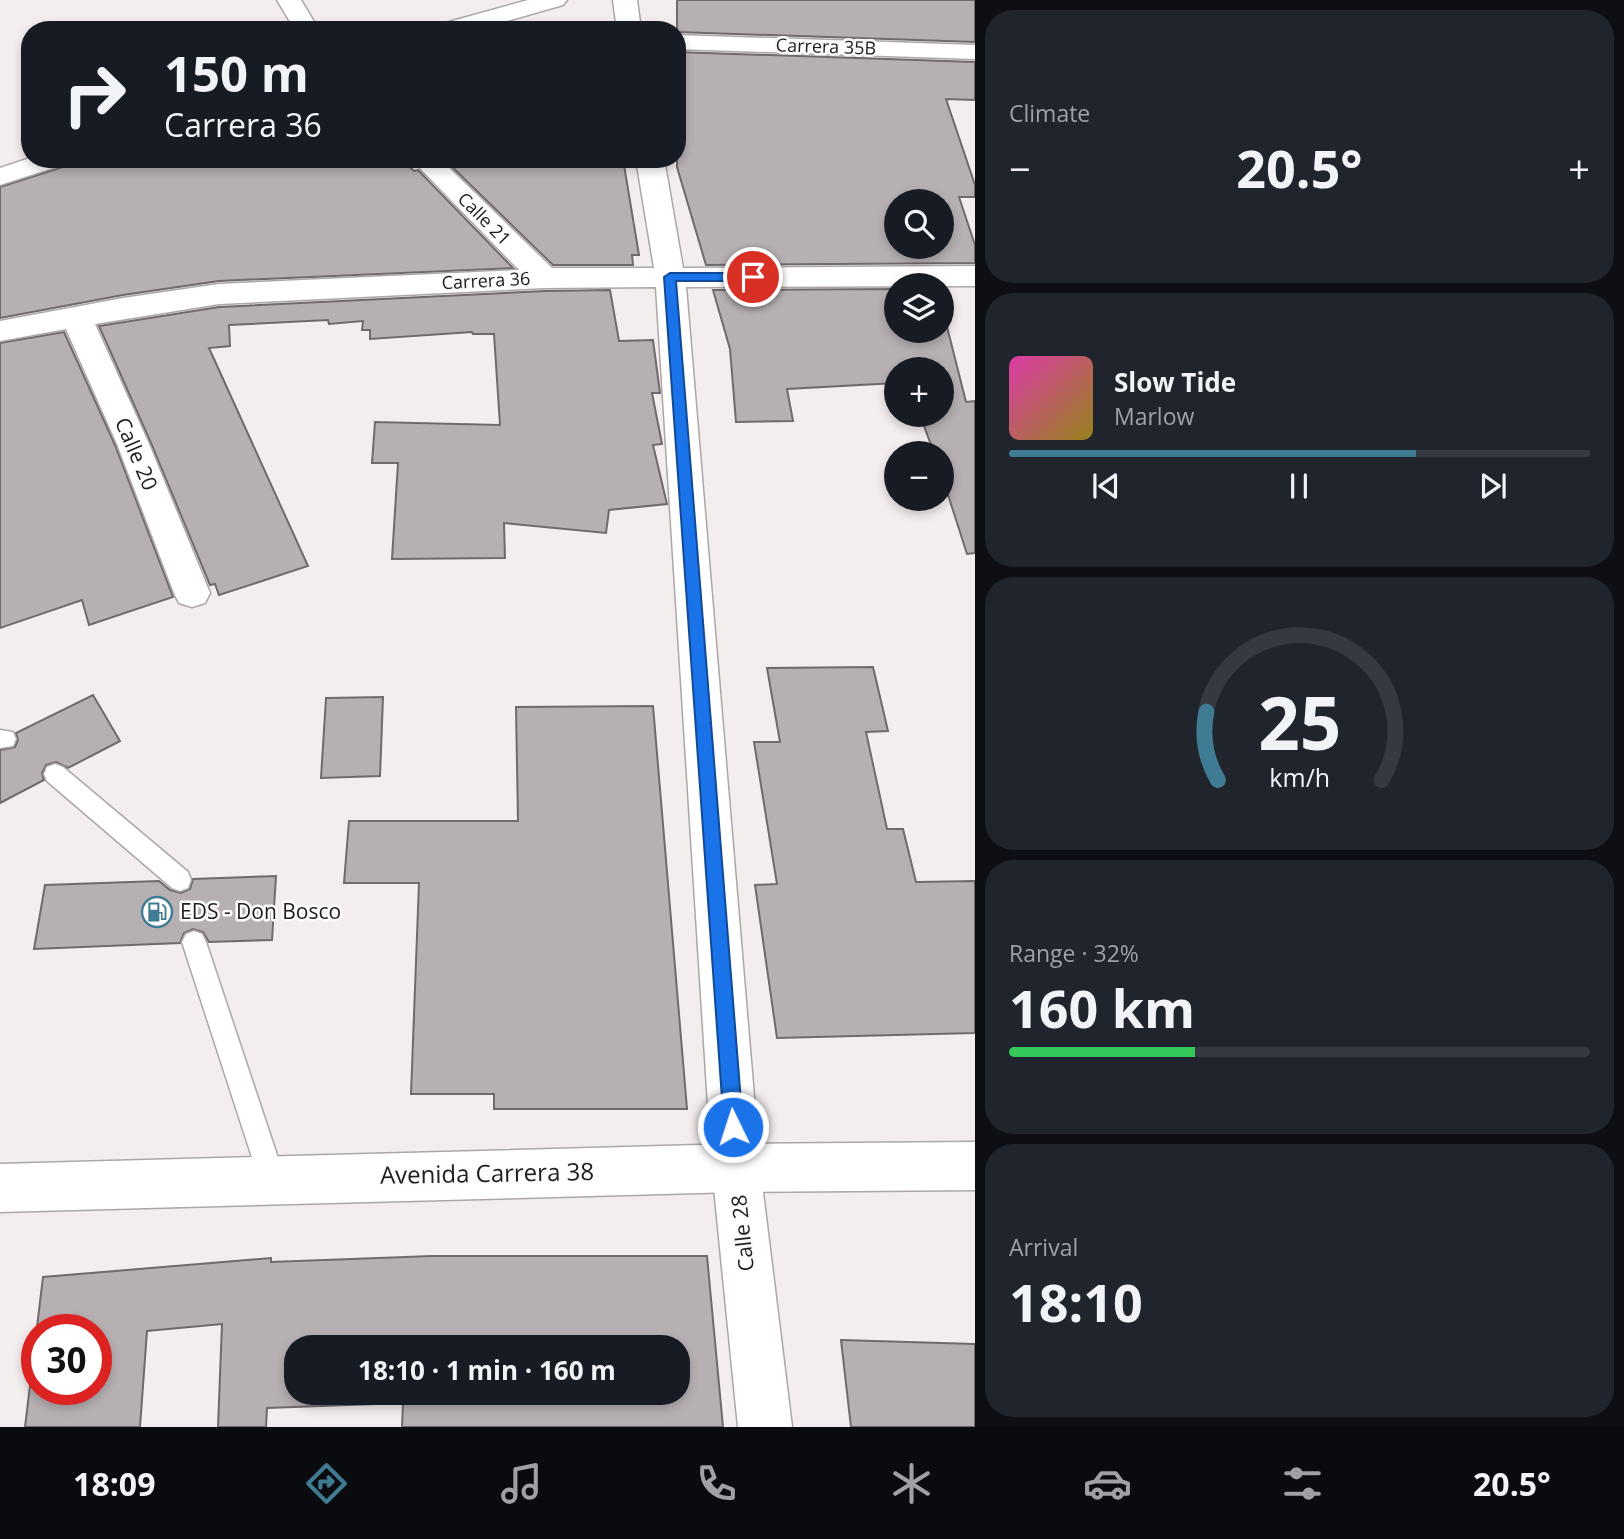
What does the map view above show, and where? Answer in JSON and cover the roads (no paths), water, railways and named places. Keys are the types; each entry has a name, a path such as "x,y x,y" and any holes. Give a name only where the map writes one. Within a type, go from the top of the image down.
{"street":[{"path":"289,0 302,21"},
{"path":"479,21 555,0"},
{"path":"625,0 628,21"},
{"name":"Carrera 35B","path":"686,42 975,52"},
{"path":"0,177 26,168"},
{"name":"Calle 21","path":"433,168 545,278"},
{"name":"Calle 28","path":"652,168 670,277 736,1167 765,1427"},
{"name":"Carrera 36","path":"0,331 76,316 219,294 545,278 975,276"},
{"name":"Calle 20","path":"76,316 134,444 192,593"},
{"name":"Avenida Carrera 38","path":"0,1188 736,1167 975,1166"}],"lane":[{"path":"55,774 180,880"},
{"path":"194,942 272,1179"}],"place":[{"name":"EDS - Don Bosco","path":"157,912"}]}
